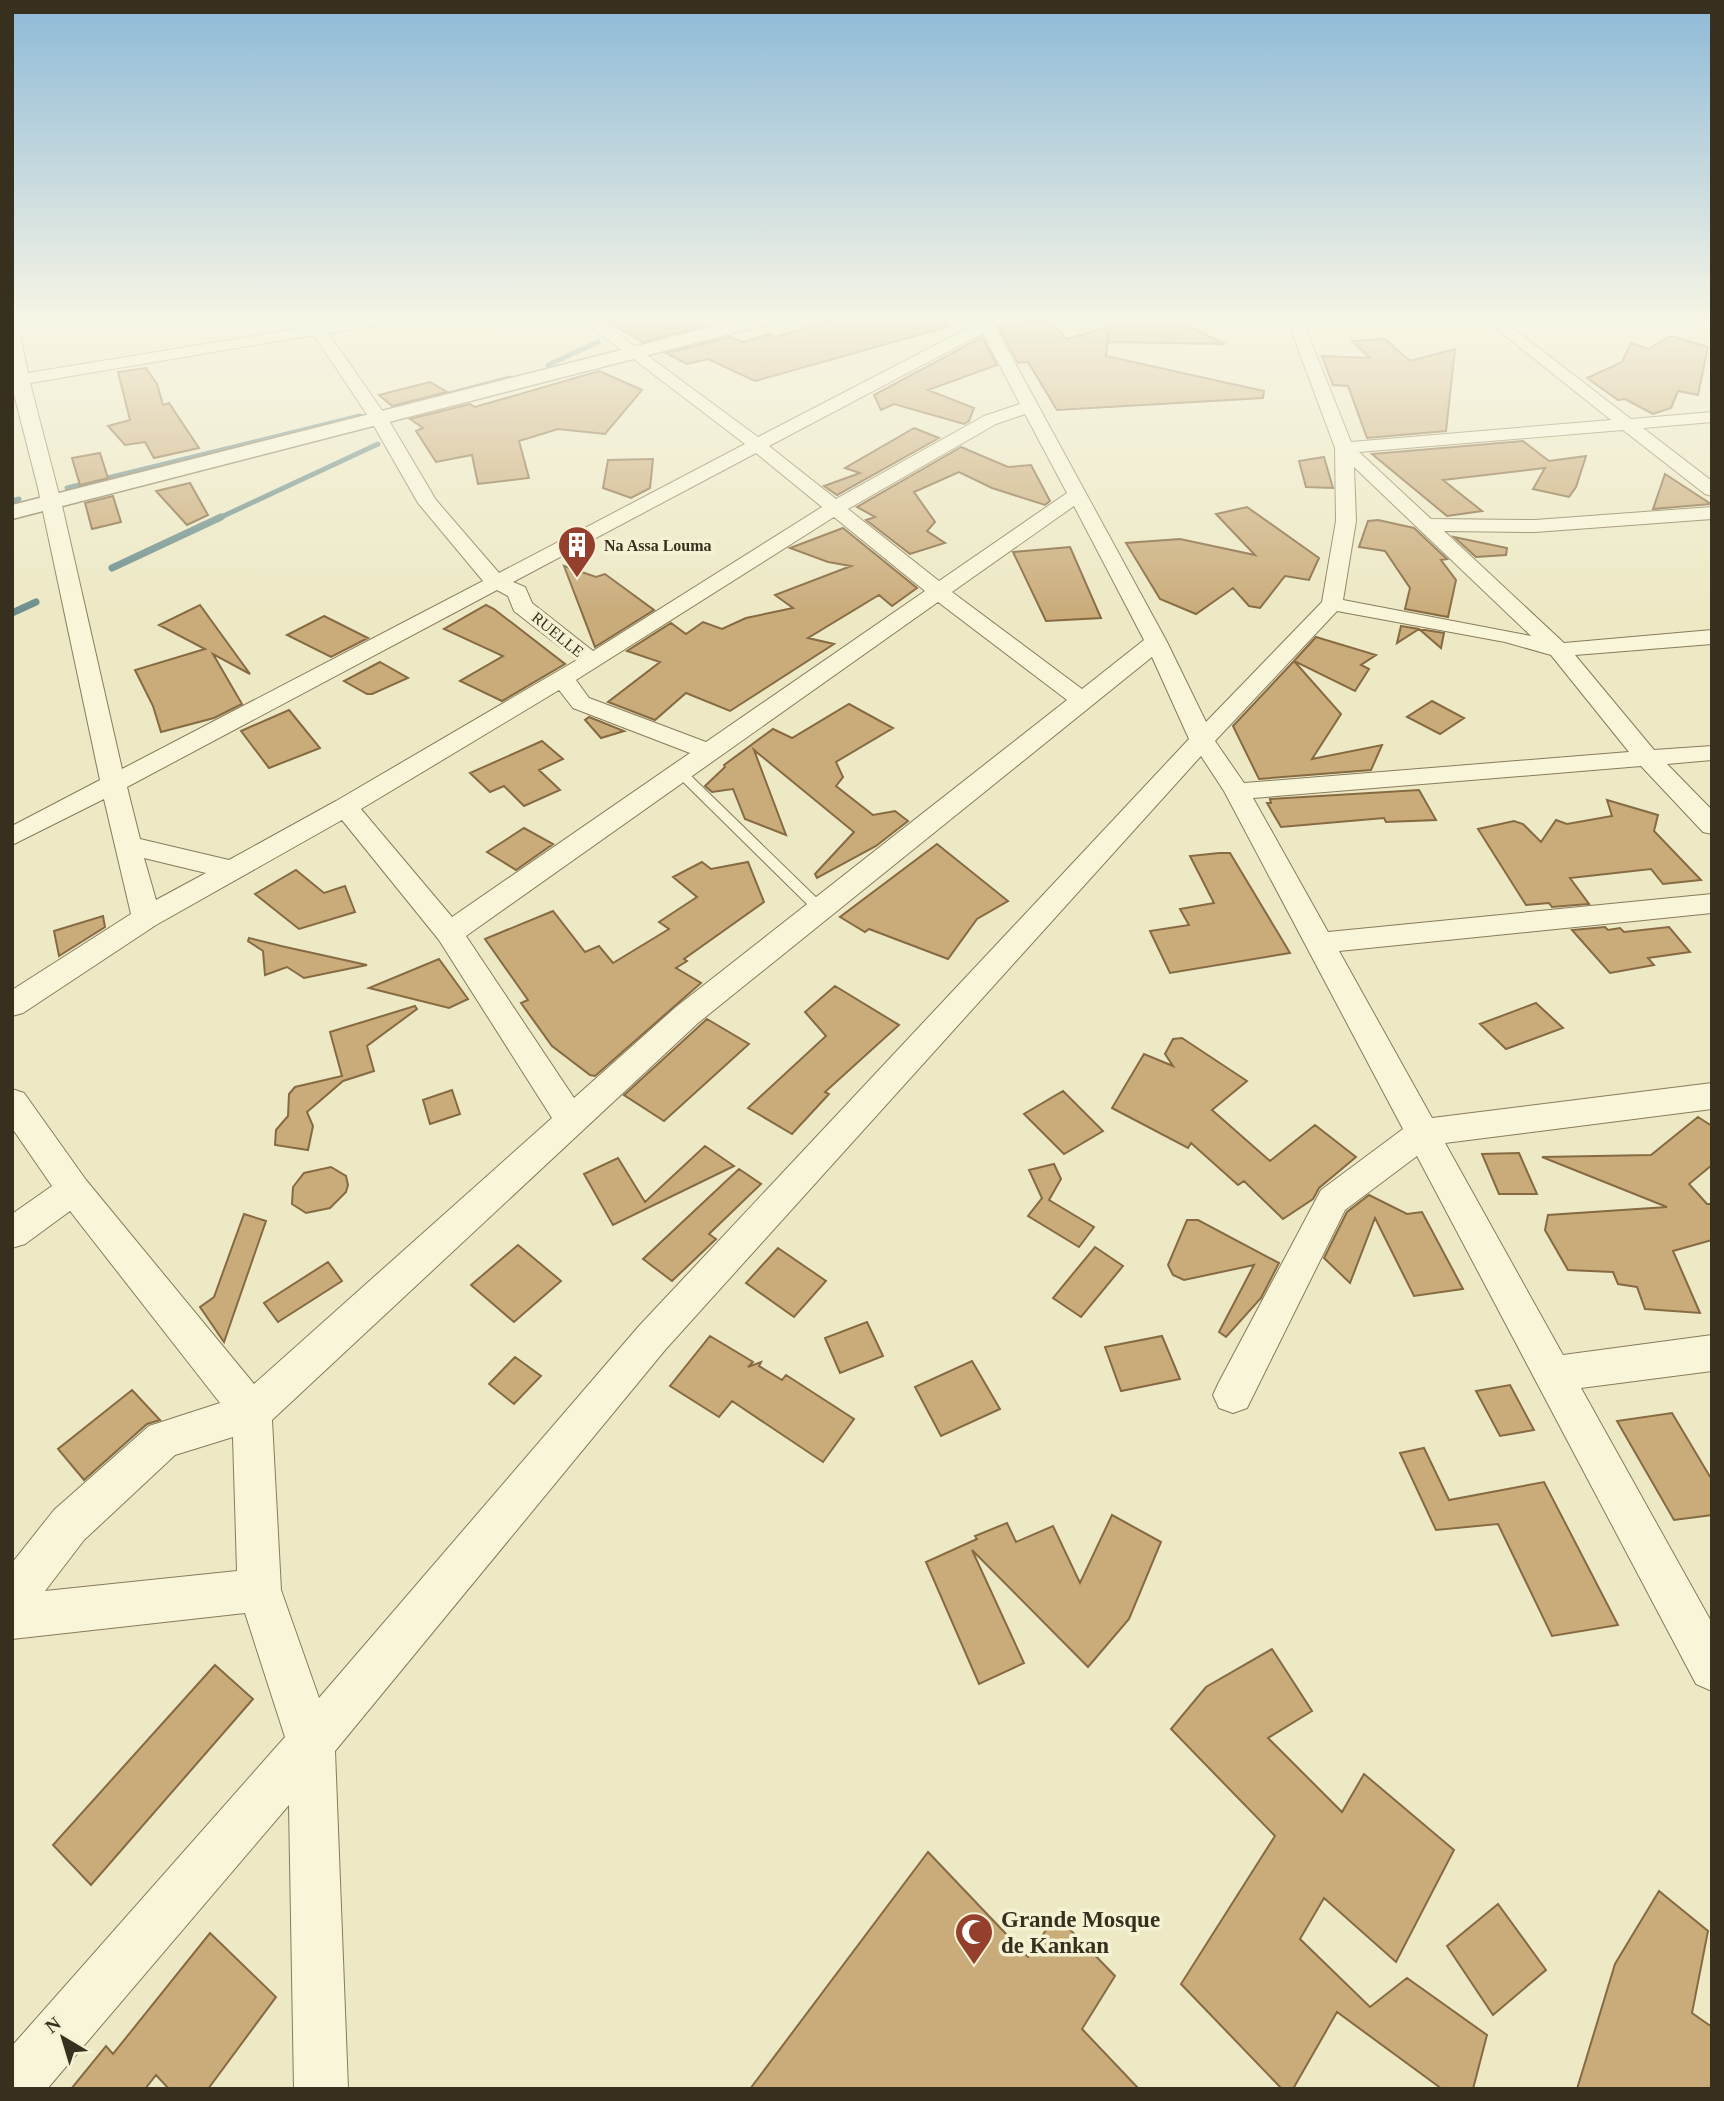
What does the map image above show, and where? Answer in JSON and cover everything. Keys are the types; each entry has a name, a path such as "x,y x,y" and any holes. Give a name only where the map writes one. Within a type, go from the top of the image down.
{"street":[{"path":"27,417 51,502 111,784 146,918"},
{"path":"12,512 387,417"},
{"path":"719,417 939,592 1083,701"},
{"path":"12,837 809,417"},
{"path":"12,1005 146,918 345,807 592,661 835,508 998,417"},
{"path":"1036,417 1156,642 1202,740 1237,791 1712,1668"},
{"path":"12,2088 311,1743 652,1338 1202,740 1332,604 1346,521 1344,448 1332,417"},
{"path":"1617,417 1712,490"},
{"path":"1344,448 1711,417"},
{"name":"RUELLE","path":"379,419 428,503 495,581 517,592 522,606 592,661"},
{"path":"1344,448 1559,650 1647,758 1712,826"},
{"path":"449,933 1077,495"},
{"path":"1429,525 1535,526 1712,513"},
{"path":"1332,604 1507,636 1559,650 1712,637"},
{"path":"12,1600 69,1525 163,1440 252,1412 687,1015 1156,642"},
{"path":"562,678 581,702 709,752"},
{"path":"1237,791 1712,754"},
{"path":"345,807 449,933 571,1121"},
{"path":"127,845 233,870"},
{"path":"1319,943 1712,903"},
{"path":"1233,1395 1333,1200 1422,1133 1712,1096"},
{"path":"12,1102 74,1190 252,1412 259,1590 311,1743 321,2089"},
{"path":"12,1233 74,1190"},
{"path":"1552,1374 1712,1353"},
{"path":"12,1617 259,1590"}],"lane":[{"path":"680,772 820,909"}],"building":[{"path":"129,417 178,417 199,448 154,458 145,442 125,445 108,426 130,420"},
{"path":"619,417 605,434 558,429 519,441 529,478 478,484 472,455 436,462 416,431 423,428 410,419"},
{"path":"940,417 971,417 964,424"},
{"path":"1359,417 1448,417 1446,431 1367,438"},
{"path":"914,428 939,438 837,495 824,486 860,473 845,468"},
{"path":"1523,441 1549,461 1586,456 1576,487 1569,497 1533,489 1545,468 1443,480 1482,511 1447,516 1372,454"},
{"path":"961,447 1008,467 1031,465 1050,501 1045,505 992,488 959,472 914,492 935,522 927,531 945,543 910,554 866,520 875,517 857,507"},
{"path":"100,453 108,478 80,485 72,458"},
{"path":"1324,457 1333,488 1306,487 1299,461"},
{"path":"653,459 650,488 631,498 603,488 608,460"},
{"path":"1665,474 1711,504 1653,509"},
{"path":"190,483 208,515 187,525 156,491"},
{"path":"113,496 121,522 92,529 85,503"},
{"path":"1247,507 1319,558 1309,580 1285,576 1260,608 1249,606 1233,588 1196,614 1160,599 1126,543 1180,539 1255,555 1216,514"},
{"path":"1378,520 1414,528 1447,559 1441,560 1456,580 1448,617 1405,609 1410,588 1385,551 1359,547 1368,521"},
{"path":"843,528 917,588 892,606 879,595 808,638 834,644 730,711 686,693 655,720 608,702 660,662 627,651 671,623 686,634 703,622 722,629 746,618 793,608 775,595 851,566 828,562 790,548"},
{"path":"1454,537 1507,548 1506,555 1476,557"},
{"path":"1070,547 1101,618 1046,621 1013,552"},
{"path":"564,566 596,577 605,574 654,610 595,647"},
{"path":"200,605 250,674 213,654 242,704 214,718 161,732 153,706 135,670 205,649 159,625"},
{"path":"486,605 565,664 502,701 460,681 503,656 444,629"},
{"path":"324,616 368,638 331,657 287,635"},
{"path":"1401,626 1444,633 1441,648 1419,629 1397,643"},
{"path":"1316,637 1376,655 1361,665 1369,669 1355,691 1294,661"},
{"path":"1294,661 1341,714 1312,759 1382,745 1371,770 1259,779 1233,726"},
{"path":"380,662 408,678 372,694 367,694 344,681"},
{"path":"1432,701 1464,718 1440,734 1407,717"},
{"path":"849,704 893,728 836,762 843,777 836,786 873,815 895,811 908,821 876,846 817,878 815,874 854,832 754,750 786,835 745,819 733,789 712,792 705,786 724,765 773,729 792,738"},
{"path":"289,710 320,748 269,768 241,731"},
{"path":"589,717 624,731 601,738 585,720"},
{"path":"542,741 563,759 539,770 560,790 524,806 504,786 490,792 470,773"},
{"path":"1419,790 1436,820 1386,822 1384,818 1281,827 1267,803 1271,803 1270,799"},
{"path":"1607,800 1658,815 1654,831 1701,880 1663,884 1651,869 1570,878 1589,904 1552,907 1549,903 1526,905 1478,829 1514,821 1523,824 1541,842 1556,820 1567,824 1612,816"},
{"path":"524,828 553,844 516,870 487,852"},
{"path":"937,844 1008,901 977,919 948,959 869,929 865,932 840,917"},
{"path":"1230,853 1290,953 1170,973 1150,931 1189,925 1180,909 1214,903 1190,856"},
{"path":"702,862 711,869 748,862 764,902 684,959 687,961 676,968 701,983 595,1076 590,1075 552,1046 521,1003 528,1000 485,939 553,911 585,952 599,946 613,963 669,929 659,922 697,897 673,877"},
{"path":"296,870 324,893 345,886 355,912 299,929 255,894"},
{"path":"103,916 105,927 59,956 54,931"},
{"path":"1605,927 1608,930 1620,928 1624,932 1669,927 1690,952 1648,958 1654,965 1610,973 1572,930"},
{"path":"249,938 367,965 304,978 287,967 265,975 263,951 248,941"},
{"path":"439,959 468,999 449,1008 369,988"},
{"path":"835,986 899,1025 825,1092 829,1094 792,1134 748,1108 826,1036 805,1012"},
{"path":"1536,1003 1563,1028 1506,1049 1480,1024"},
{"path":"415,1006 417,1009 367,1046 374,1071 343,1081 307,1112 313,1126 308,1150 275,1145 276,1130 288,1116 289,1094 295,1087 342,1076 330,1032"},
{"path":"707,1019 749,1044 664,1121 624,1095"},
{"path":"1182,1038 1247,1081 1212,1110 1270,1161 1315,1125 1356,1157 1319,1188 1313,1199 1283,1219 1244,1181 1238,1185 1191,1143 1188,1148 1112,1108 1144,1054 1173,1066 1165,1054 1173,1039"},
{"path":"452,1090 460,1114 430,1124 423,1100"},
{"path":"1063,1091 1103,1131 1064,1154 1024,1114"},
{"path":"1698,1117 1712,1126 1712,1165 1689,1184 1707,1204 1712,1204 1712,1240 1673,1251 1700,1313 1645,1309 1637,1287 1618,1284 1613,1272 1568,1270 1545,1230 1548,1215 1667,1207 1542,1157 1651,1155"},
{"path":"705,1146 734,1166 613,1225 584,1174 618,1158 645,1202"},
{"path":"1519,1153 1537,1194 1499,1194 1482,1154"},
{"path":"1054,1164 1061,1179 1049,1200 1094,1227 1079,1247 1028,1216 1042,1198 1029,1170"},
{"path":"331,1167 346,1176 348,1185 346,1192 330,1208 306,1213 292,1204 293,1187 304,1173"},
{"path":"739,1169 761,1184 709,1234 716,1239 672,1281 643,1259"},
{"path":"1369,1195 1407,1214 1422,1212 1463,1289 1414,1296 1375,1218 1350,1283 1324,1258 1347,1212"},
{"path":"244,1214 266,1221 224,1342 200,1307 214,1297"},
{"path":"1187,1220 1198,1220 1279,1263 1261,1298 1226,1337 1219,1332 1254,1265 1184,1280 1173,1275 1168,1265"},
{"path":"518,1245 561,1281 514,1322 471,1285"},
{"path":"1095,1247 1123,1266 1081,1317 1053,1298"},
{"path":"778,1248 826,1281 794,1317 746,1283"},
{"path":"328,1262 342,1281 278,1322 264,1303"},
{"path":"867,1322 883,1356 840,1373 825,1338"},
{"path":"710,1336 753,1362 748,1367 761,1362 759,1366 782,1380 786,1375 854,1419 823,1462 732,1401 719,1417 670,1386"},
{"path":"1162,1336 1180,1379 1121,1391 1105,1347"},
{"path":"515,1357 541,1376 514,1404 489,1384"},
{"path":"972,1361 1000,1409 941,1436 915,1387"},
{"path":"1510,1385 1534,1430 1500,1436 1476,1391"},
{"path":"132,1390 160,1420 147,1424 84,1480 58,1449"},
{"path":"1672,1413 1712,1480 1712,1515 1674,1520 1617,1421"},
{"path":"1424,1448 1449,1500 1544,1482 1618,1625 1552,1636 1498,1524 1436,1530 1400,1453"},
{"path":"1112,1515 1161,1542 1129,1619 1088,1667 972,1550 1024,1663 979,1684 926,1562 977,1539 975,1536 1007,1523 1016,1542 1053,1526 1080,1583"},
{"path":"1272,1649 1312,1711 1268,1738 1342,1812 1364,1774 1454,1850 1396,1962 1324,1898 1300,1939 1370,2007 1407,1978 1487,2035 1473,2089 1442,2089 1337,2012 1293,2089 1282,2089 1181,1984 1275,1836 1171,1729 1206,1687"},
{"path":"215,1665 253,1699 91,1885 53,1845"},
{"name":"Grande Mosque de Kankan","path":"928,1852 1028,1957 1056,1915 1115,1976 1082,2029 1139,2089 750,2089"},
{"path":"1659,1891 1708,1931 1692,2013 1712,2027 1712,2089 1577,2089 1615,1964"},
{"path":"1498,1904 1546,1970 1493,2015 1447,1946"},
{"path":"210,1933 276,1997 208,2089 169,2089 156,2075 145,2089 71,2089 106,2046 113,2054"}],"waterway":[{"path":"67,488 356,417"},
{"path":"217,519 378,444"},
{"path":"12,501 19,499"},
{"path":"112,568 221,517"},
{"path":"12,613 36,602"}],"place":[{"name":"Na Assa Louma","path":"577,579"},
{"name":"Grande Mosque de Kankan","path":"974,1966"}]}
